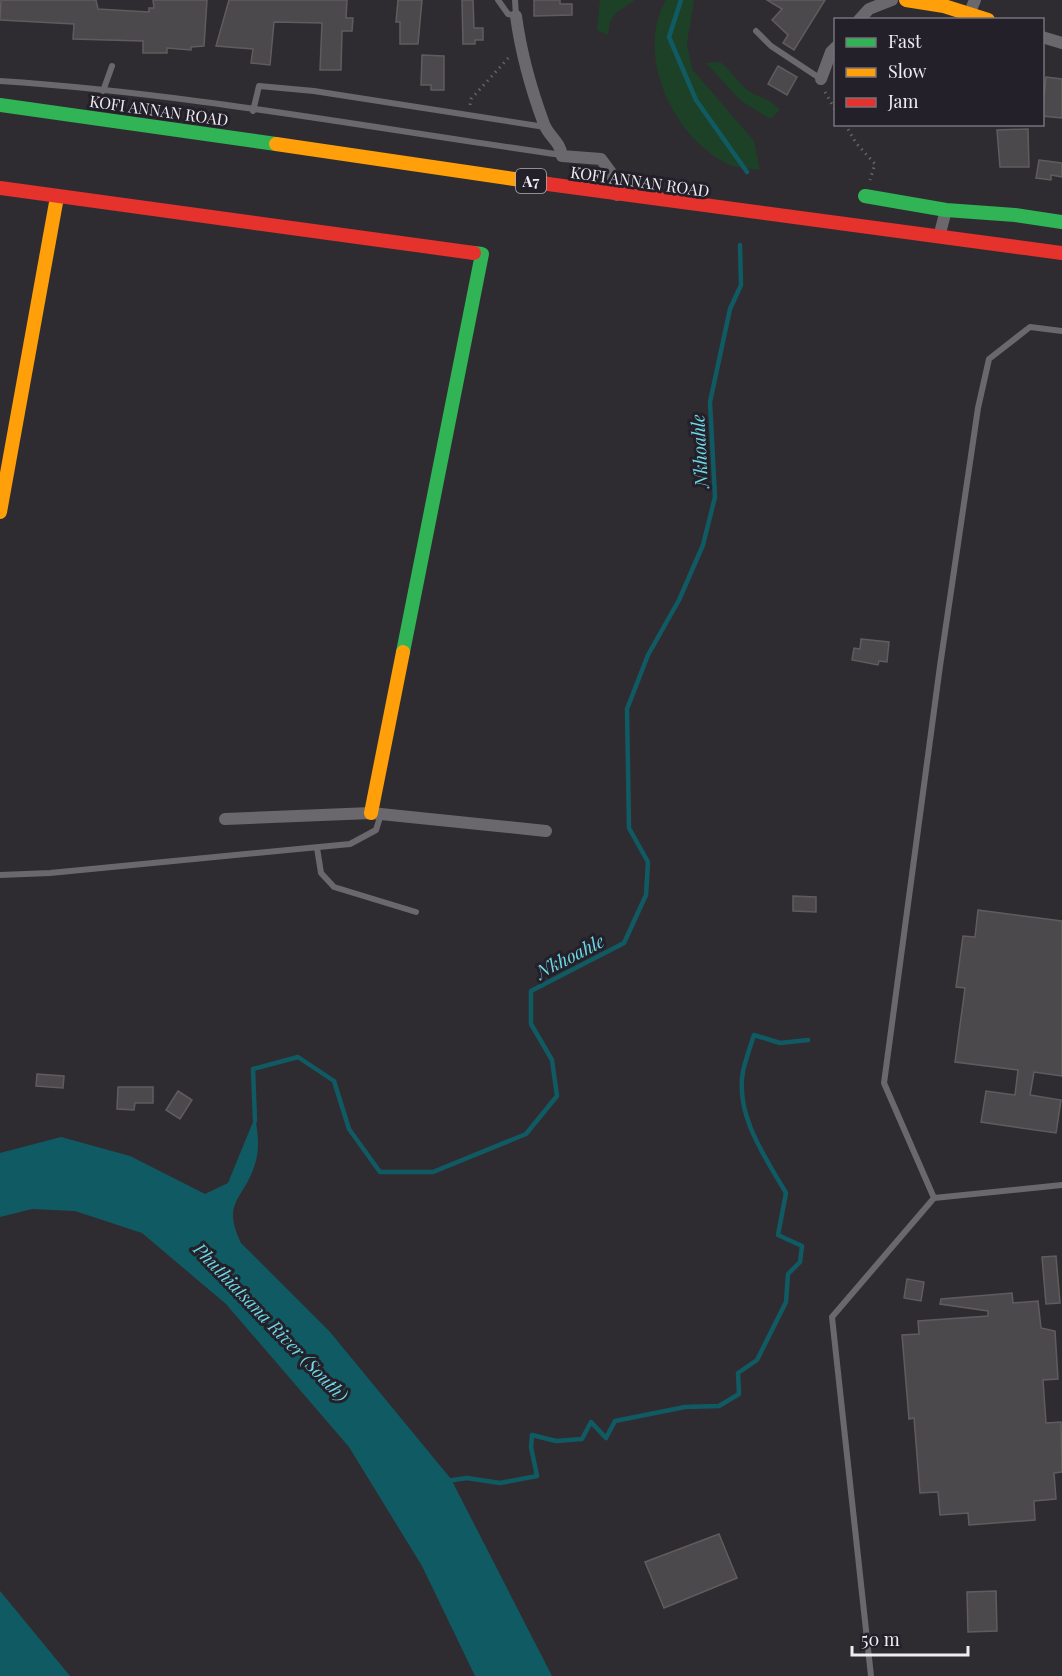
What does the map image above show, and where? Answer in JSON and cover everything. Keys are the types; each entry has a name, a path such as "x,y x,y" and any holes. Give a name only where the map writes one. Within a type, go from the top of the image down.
{"street":[{"path":"861,18 869,9 892,0"},
{"path":"906,0 972,6 986,18"},
{"path":"516,16 520,49 545,127 561,145 562,156 601,159 612,174 617,195"},
{"path":"1044,38 1062,43"},
{"path":"821,79 834,49"},
{"name":"KOFI ANNAN ROAD","path":"0,105 450,168 617,195 1062,253"},
{"path":"0,188 482,254 376,813"},
{"path":"865,196 946,210 1015,215 1062,222"},
{"path":"0,512 57,197"},
{"path":"939,237 946,210"},
{"path":"225,819 376,813 546,831"}],"lane":[{"path":"498,0 508,14 516,16 515,0"},
{"path":"756,31 771,46 821,79"},
{"path":"103,91 112,66"},
{"path":"0,81 103,91 254,111 562,156"},
{"path":"254,111 259,86 314,91 545,127"},
{"path":"934,1198 884,1083 969,467 978,408 989,359 1030,327 1062,331"},
{"path":"0,875 50,873 350,843 376,830 376,813"},
{"path":"317,848 321,873 334,887 416,912"},
{"path":"871,1676 832,1317 934,1198 1062,1185"}],"path":[{"path":"467,115 471,99 505,59 520,49"},
{"path":"821,79 829,103 834,109"},
{"path":"846,126 856,143 875,164 865,196"}],"green space":[{"path":"600,0 635,0 616,13 610,22 608,35 597,30"},
{"path":"666,0 694,0 687,44 692,69 754,141 760,170 736,167 724,162 705,149 675,113 664,91 657,68 655,44 657,21"},
{"path":"720,62 749,91 770,101 780,110 770,119 741,101 706,63"}],"water":[{"name":"Phuthiatsana River (South)","path":"255,1117 258,1140 257,1158 236,1201 233,1218 241,1243 330,1332 451,1479 552,1676 475,1676 422,1566 349,1447 226,1304 142,1233 75,1211 32,1209 0,1217 0,1153 61,1137 130,1156 205,1194 228,1183"},
{"path":"0,1591 70,1676 0,1676"}],"building":[{"path":"1,0 96,0 98,9 149,12 149,8 154,8 153,0 207,0 204,46 191,47 191,50 167,48 167,53 143,53 143,41 73,39 74,24 0,20"},
{"path":"229,0 347,0 346,18 353,18 352,31 342,31 341,70 320,70 322,23 274,22 270,65 251,63 253,49 216,46"},
{"path":"398,0 422,0 418,44 400,44 400,22 396,22"},
{"path":"462,0 473,0 474,28 483,28 483,40 475,40 475,44 463,44"},
{"path":"534,0 560,0 560,4 572,4 572,15 534,16"},
{"path":"767,0 825,0 794,50 783,43 788,35 772,20 782,9"},
{"path":"422,55 444,56 444,90 431,90 431,85 421,85"},
{"path":"778,66 797,77 787,95 768,84"},
{"path":"1046,77 1062,79 1062,118 1044,116"},
{"path":"1028,129 1029,167 1000,167 997,130"},
{"path":"1039,160 1062,163 1062,177 1051,175 1051,180 1036,178"},
{"path":"861,639 889,642 887,662 879,661 878,665 852,660 854,648 860,649"},
{"path":"793,896 816,897 816,912 793,911"},
{"path":"978,910 1062,921 1062,1076 1034,1072 1030,1095 1061,1100 1056,1133 981,1122 986,1091 1015,1095 1018,1070 955,1062 965,988 956,987 963,936 975,937"},
{"path":"37,1074 64,1076 63,1088 36,1086"},
{"path":"118,1087 153,1087 153,1103 135,1103 134,1110 117,1109"},
{"path":"178,1091 192,1100 180,1119 166,1110"},
{"path":"1056,1256 1060,1303 1046,1304 1042,1257"},
{"path":"907,1279 924,1282 921,1301 904,1298"},
{"path":"1012,1293 1013,1303 1038,1301 1041,1328 1055,1331 1058,1379 1043,1380 1046,1423 1061,1422 1062,1472 1054,1473 1056,1499 1034,1501 1035,1520 969,1525 968,1513 940,1515 938,1492 920,1493 914,1418 909,1419 902,1335 919,1334 918,1321 988,1316 988,1311 940,1304 941,1299"},
{"path":"719,1534 737,1578 664,1608 645,1562"},
{"path":"996,1591 997,1631 968,1632 967,1592"}],"waterway":[{"name":"Nkhoahle","path":"681,0 669,37 696,100 747,172"},
{"name":"Nkhoahle","path":"255,1121 253,1069 298,1057 334,1081 349,1129 380,1172 433,1172 526,1134 557,1096 552,1060 531,1024 531,991 624,943 646,895 648,862 629,828 627,709 648,655 679,600 703,545 715,497 710,402 730,309 741,285 740,245"},
{"path":"446,1481 467,1478 500,1483 537,1476 531,1447 532,1435 556,1441 582,1439 591,1422 606,1438 615,1421 685,1407 719,1406 739,1394 738,1373 757,1360 786,1302 788,1274 800,1262 802,1246 778,1235 786,1193 761,1150 748,1119 743,1104 743,1071 754,1035 780,1043 808,1040"}],"traffic: fast":[{"path":"0,105 276,144"},
{"path":"865,196 946,210 1015,215 1062,222"},
{"path":"403,652 482,254 474,253"}],"traffic: slow":[{"path":"906,0 944,6 982,18"},
{"path":"276,144 548,184"},
{"path":"0,512 57,197"},
{"path":"371,813 403,652"}],"traffic: jam":[{"path":"548,184 1062,253"},
{"path":"0,188 474,253"}]}
